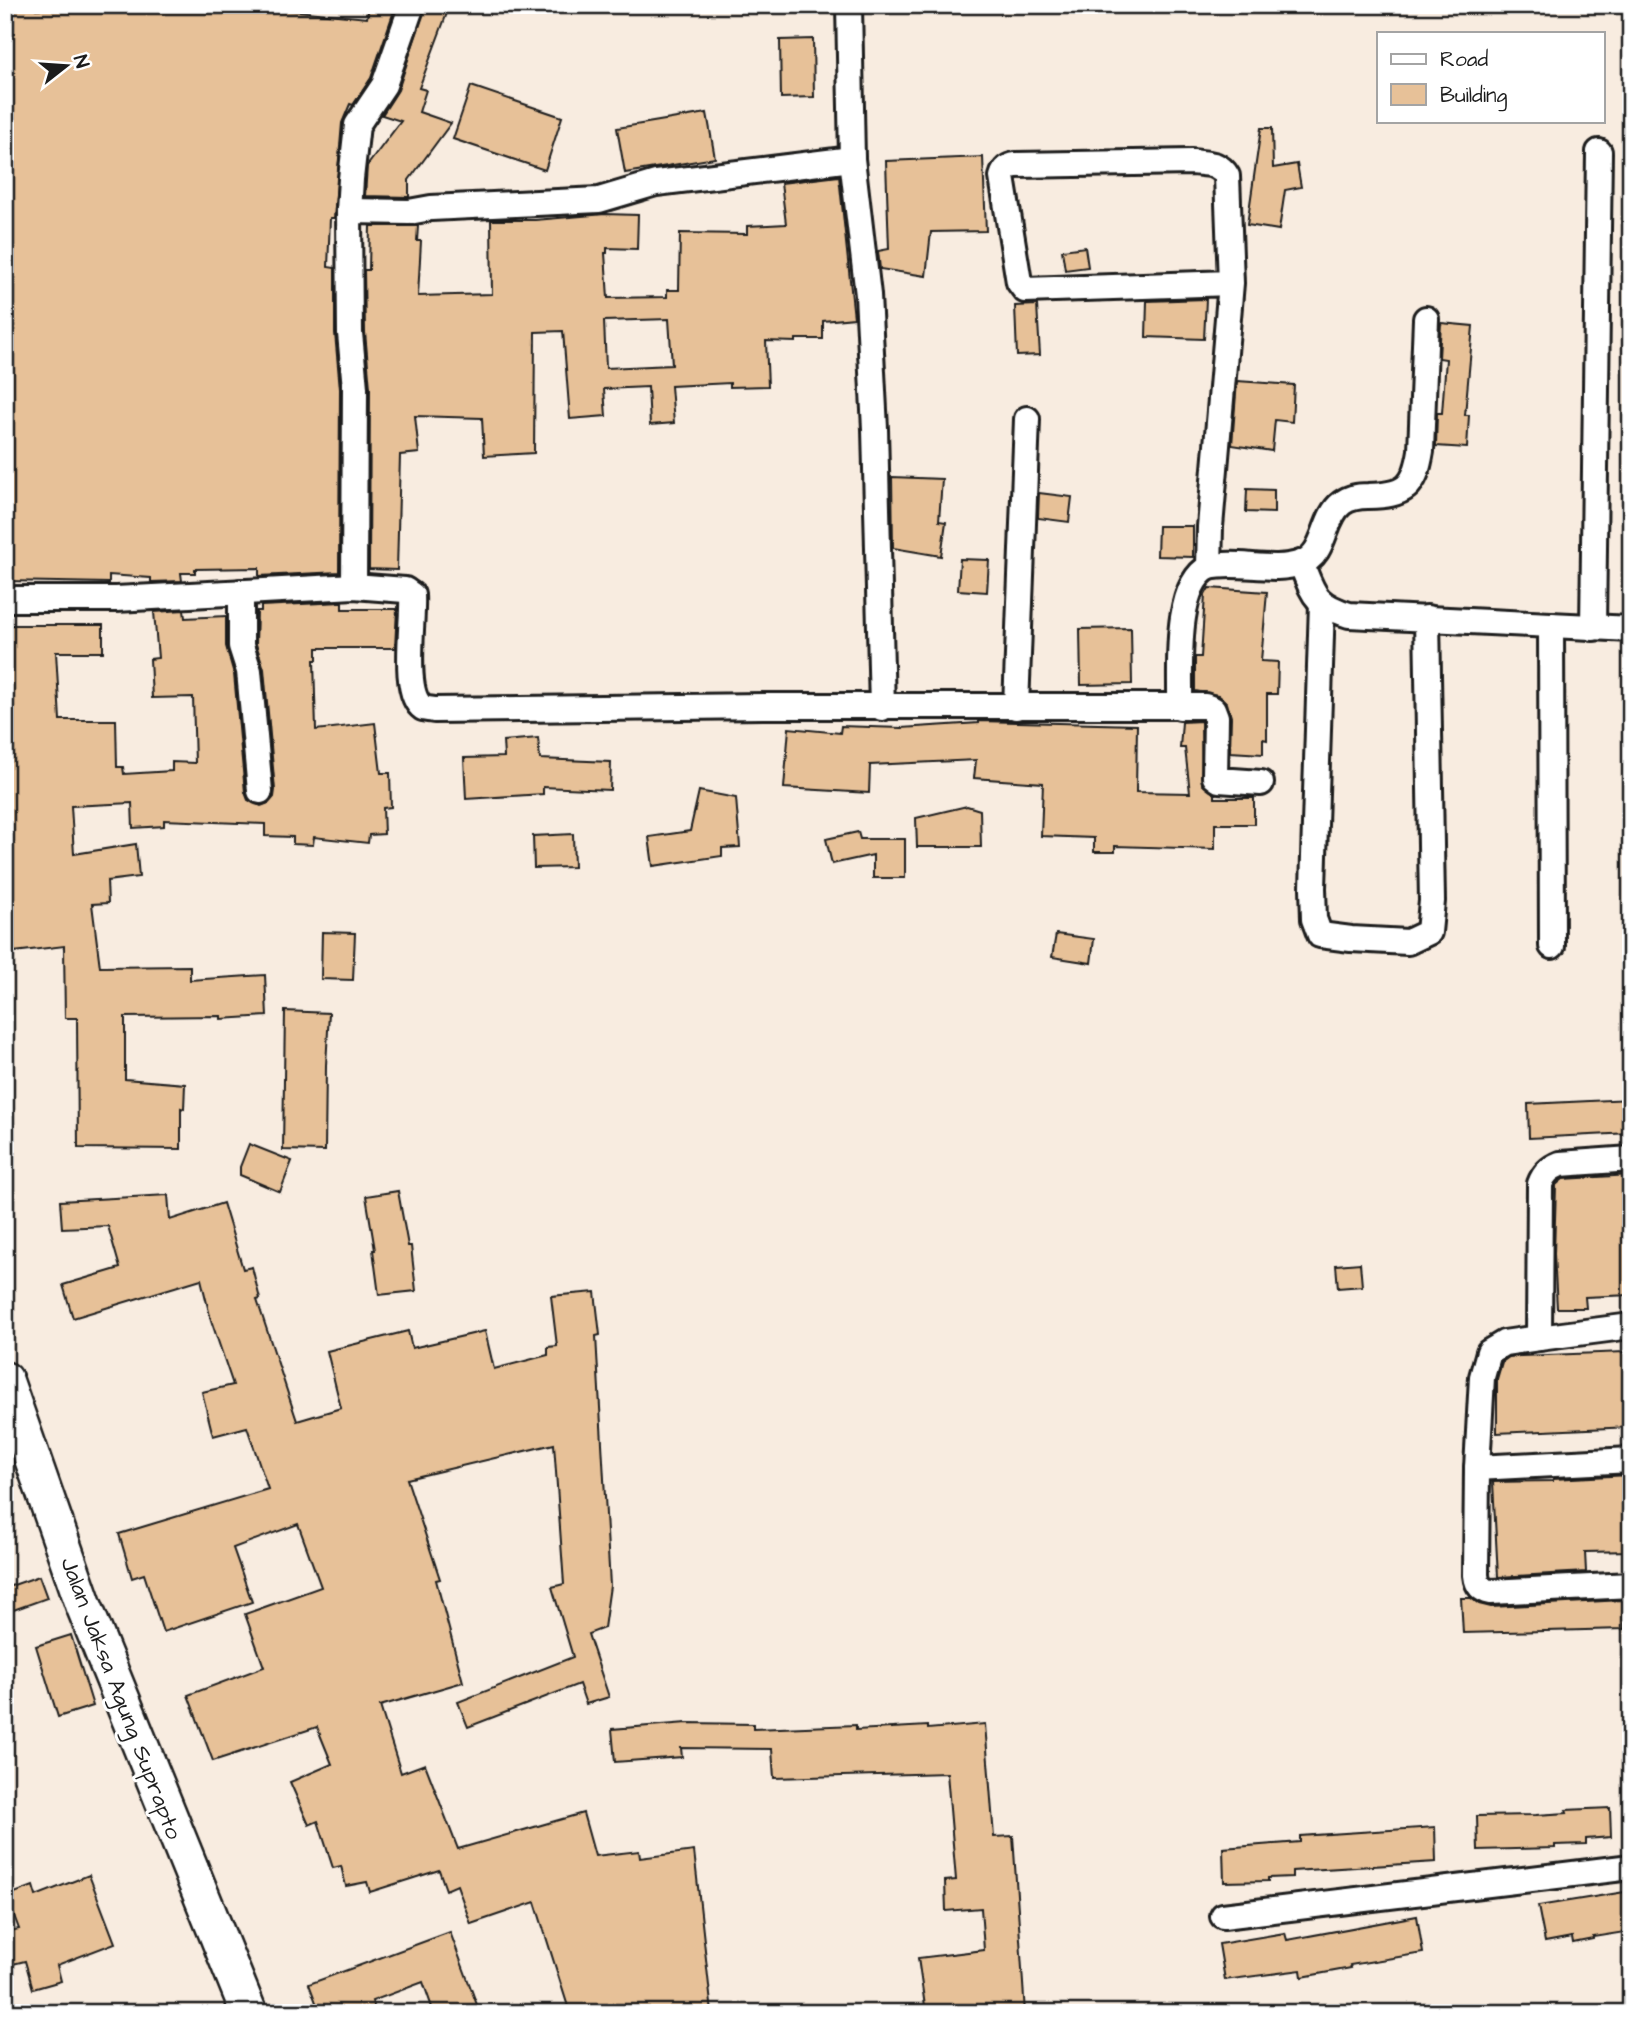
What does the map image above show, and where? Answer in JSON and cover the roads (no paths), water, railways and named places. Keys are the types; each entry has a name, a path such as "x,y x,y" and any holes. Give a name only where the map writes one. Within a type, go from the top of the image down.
{"main road":[{"name":"Jalan Jaksa Agung Suprapto","path":"5,1380 84,1606 249,2013"}],"street":[{"path":"354,586 355,388 350,334 349,211 357,125 384,85 412,5"},
{"path":"849,5 852,159 868,295 875,429 882,708"},
{"path":"1593,628 1599,152"},
{"path":"349,211 410,212 431,208 599,200 656,183 852,159"},
{"path":"1209,567 1231,284 1227,176 1222,168 1213,164 1192,162 1011,165 1003,172 1017,269 1020,285 1025,290 1231,284"},
{"path":"1181,707 1183,616 1193,583 1200,571 1222,564 1280,566 1301,563 1315,553 1336,508 1345,501 1355,496 1401,492 1412,484 1418,471 1421,451 1426,319"},
{"path":"1016,706 1027,419"},
{"path":"1301,563 1314,594 1322,603 1349,615 1631,629"},
{"path":"5,599 116,599 354,586 399,589 412,596 410,679 414,697 424,708 434,710 763,706 1210,706 1215,713 1214,773 1217,778 1261,783"},
{"path":"241,592 241,646 249,671 260,790"},
{"path":"1322,603 1313,888 1314,919 1320,935 1408,942 1429,932 1432,901 1427,618"},
{"path":"1550,625 1552,946"},
{"path":"1539,1338 1540,1184 1543,1177 1552,1167 1560,1164 1631,1159"},
{"path":"1631,1326 1504,1343 1489,1352 1482,1377 1477,1468 1476,1575 1479,1585 1491,1592 1631,1585"},
{"path":"1477,1468 1631,1460"},
{"path":"1223,1916 1631,1867"}]}
